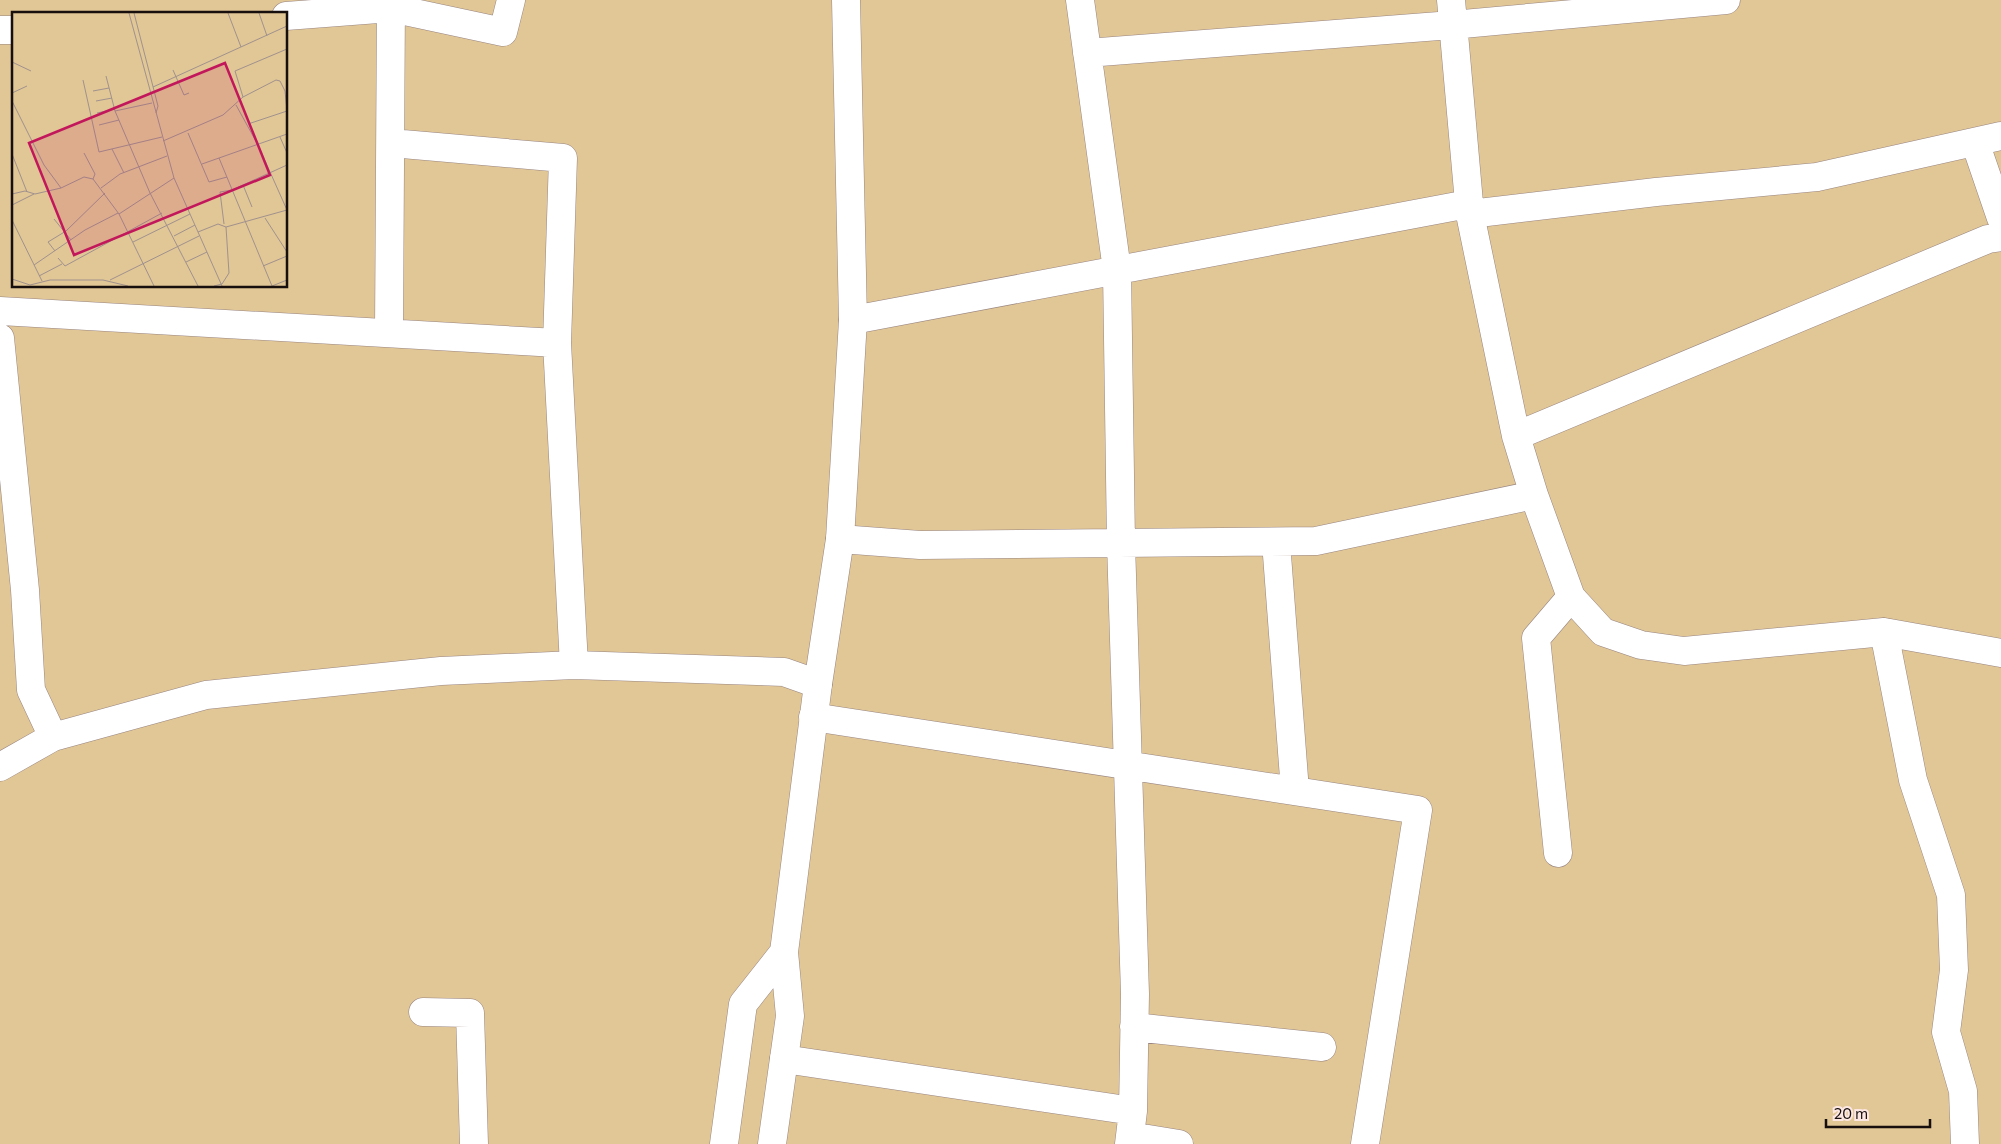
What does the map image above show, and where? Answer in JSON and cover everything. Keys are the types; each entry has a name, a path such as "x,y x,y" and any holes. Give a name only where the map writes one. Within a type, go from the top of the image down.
{"street":[{"path":"288,16 391,4 503,32 511,0"},
{"path":"772,1144 790,1016 784,952 813,717 840,539 853,320 846,0"},
{"path":"1080,0 1117,270 1121,543 1135,994 1131,1130"},
{"path":"1087,53 1452,12 1726,0"},
{"path":"389,333 391,4"},
{"path":"1452,12 1469,209 1516,436 1534,495 1571,597 1603,632 1641,645 1684,650 1884,632 2001,653"},
{"path":"853,320 1117,270 1469,209 1817,177 1988,139 2001,218"},
{"path":"391,143 563,158 557,343 574,665"},
{"path":"1516,436 1988,239 2001,237"},
{"path":"0,311 557,343"},
{"path":"0,338 9,528 25,590 31,690 53,737"},
{"path":"840,539 920,545 1316,541 1534,495"},
{"path":"1276,542 1295,791"},
{"path":"1558,853 1536,638 1571,597"},
{"path":"1884,632 1913,780 1951,895 1954,970 1946,1032 1963,1091 1965,1144"},
{"path":"0,767 53,737 206,695 441,672 574,665 784,672 818,684"},
{"path":"813,717 1418,810 1365,1144"},
{"path":"724,1144 743,1004 784,952"},
{"path":"423,1012 470,1013 474,1144"},
{"path":"1134,1027 1322,1047"},
{"path":"784,1059 1131,1130 1179,1144"}],"shaded area":[{"path":"0,0 2001,0 2001,1144 0,1144"}]}
